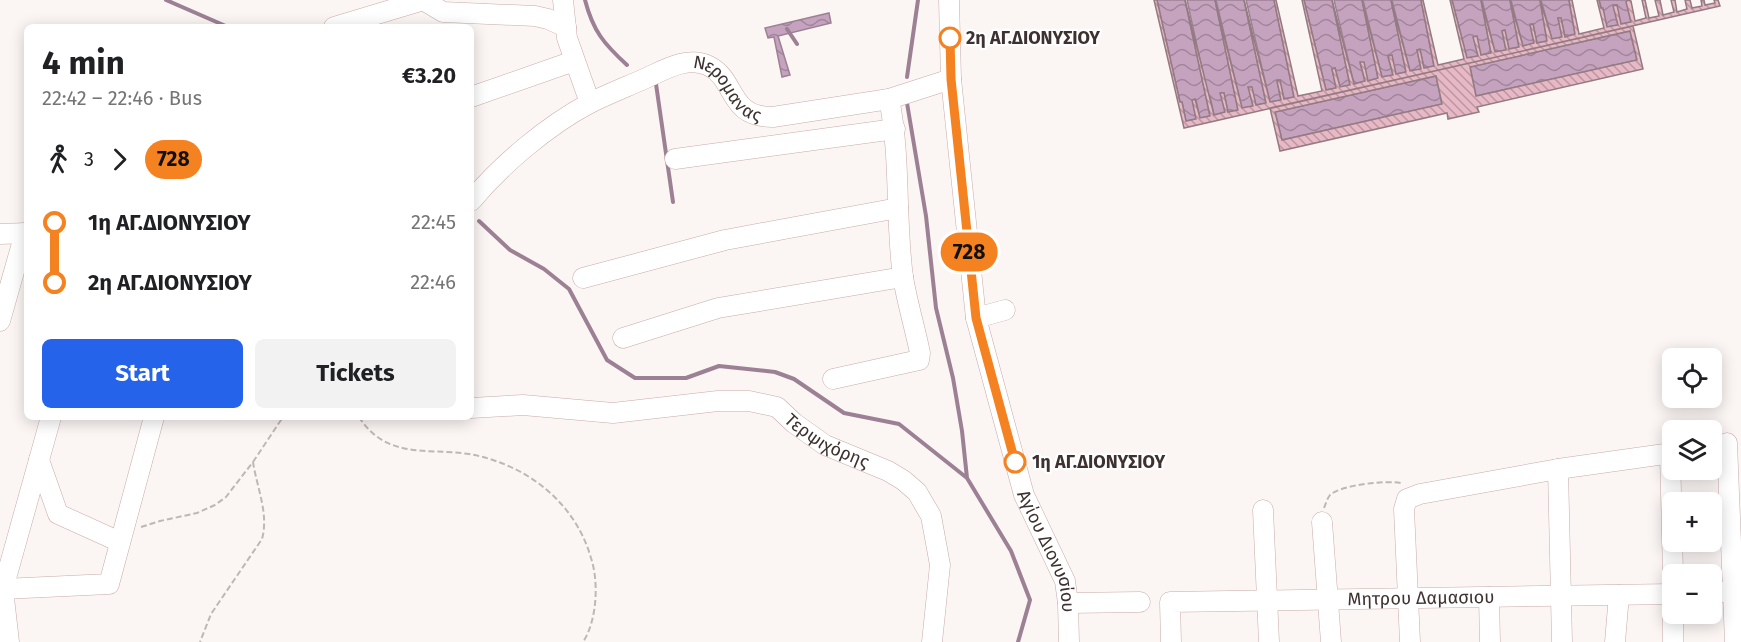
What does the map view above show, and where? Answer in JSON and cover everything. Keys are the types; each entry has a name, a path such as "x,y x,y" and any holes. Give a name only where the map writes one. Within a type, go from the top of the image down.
{"street":[{"path":"344,24 423,0 443,12 535,15 566,27"},
{"path":"563,0 567,38 590,103"},
{"name":"Αγίου Διονυσίου","path":"950,0 951,79 976,318 1024,495 1065,581 1069,642"},
{"path":"474,96 574,61"},
{"name":"Νερομανας","path":"474,198 505,164 590,103 675,65 699,63 710,66 719,73 743,107 762,117 889,99 951,79"},
{"path":"833,379 920,360 903,277 895,129 889,99"},
{"path":"675,159 895,129"},
{"path":"583,278 725,240 898,208"},
{"path":"0,234 24,233"},
{"path":"0,321 24,240"},
{"path":"623,338 718,308 903,277"},
{"path":"976,318 1005,310"},
{"name":"Τερψιχόρης","path":"474,408 523,405 613,412 718,401 749,401 777,407 794,423 825,445 888,471 917,492 931,516 940,565 932,642"},
{"path":"9,642 3,589 50,420"},
{"path":"3,589 109,584 153,420"},
{"path":"1726,443 1735,642"},
{"path":"1410,642 1404,509 1407,499 1412,496 1558,470 1662,454"},
{"path":"39,460 58,514 121,539"},
{"path":"1558,470 1562,642"},
{"path":"1671,480 1673,564"},
{"path":"1263,510 1269,642"},
{"path":"1322,522 1331,642"},
{"path":"1722,592 1733,592"},
{"name":"Μητρου Δαμασιου","path":"1171,642 1170,602 1662,594"},
{"path":"1615,642 1619,595"},
{"path":"1489,597 1490,642"},
{"path":"1068,603 1140,602"},
{"path":"1673,624 1673,642"}],"path":[{"path":"121,539 160,520 197,513 226,497 254,462 281,420"},
{"path":"360,420 370,433 392,446 486,458 524,473 556,497 577,525 593,565 596,596 589,630 583,642"},
{"path":"200,642 211,614 262,539 265,527 264,512 254,462"},
{"path":"1322,522 1327,499 1337,490 1393,482 1405,485 1412,496"}],"water":[{"path":"1157,0 1185,0 1210,116 1200,118 1196,100 1193,100 1196,119 1186,121"},
{"path":"1187,0 1215,0 1238,110 1228,112 1224,93 1221,93 1225,112 1214,115"},
{"path":"1216,0 1244,0 1266,103 1256,105 1251,87 1249,88 1253,106 1242,108"},
{"path":"1246,0 1274,0 1294,97 1284,99 1279,80 1277,81 1281,100 1270,102"},
{"path":"1304,0 1332,0 1350,85 1340,87 1335,68 1332,69 1336,88 1326,90"},
{"path":"1334,0 1362,0 1378,78 1368,81 1360,63 1365,81 1354,84"},
{"path":"1363,0 1391,0 1406,72 1396,74 1388,57 1393,75 1382,77"},
{"path":"1392,0 1421,0 1434,66 1424,68 1420,50 1417,50 1421,69 1410,71"},
{"path":"1452,0 1481,0 1491,53 1481,55 1474,38 1478,56 1467,58"},
{"path":"1482,0 1510,0 1519,47 1509,49 1504,30 1502,31 1506,50 1495,52"},
{"path":"1511,0 1540,0 1547,41 1537,43 1533,24 1530,24 1534,43 1523,46"},
{"path":"1541,0 1569,0 1575,34 1565,37 1561,18 1558,18 1562,37 1552,39"},
{"path":"1599,0 1628,0 1631,22 1621,24 1616,5 1614,6 1618,25 1607,27"},
{"path":"829,13 831,23 778,36 790,75 782,77 774,37 768,38 765,28"},
{"path":"1630,31 1637,60 1476,96 1470,67"},
{"path":"1436,76 1442,104 1282,140 1275,112"}],"building":[{"path":"1154,0 1157,0 1186,121 1196,119 1192,100 1195,99 1200,118 1210,116 1185,0 1214,115 1225,112 1220,93 1224,93 1228,112 1238,110 1215,0 1242,108 1253,106 1248,87 1252,87 1256,105 1266,103 1244,0 1270,102 1281,100 1277,81 1280,80 1284,99 1294,97 1274,0 1276,0 1298,96 1322,91 1302,0 1304,0 1326,90 1336,88 1332,69 1335,68 1340,87 1350,85 1332,0 1354,84 1365,81 1360,62 1364,62 1368,81 1378,78 1362,0 1382,77 1393,75 1388,56 1392,55 1396,74 1406,72 1391,0 1410,71 1421,69 1417,50 1420,49 1424,68 1434,66 1421,0 1423,0 1438,65 1464,59 1450,0 1452,0 1467,58 1478,56 1473,37 1477,36 1481,55 1491,53 1481,0 1495,52 1506,50 1502,31 1505,30 1509,49 1519,47 1510,0 1523,46 1534,43 1530,25 1533,24 1537,43 1547,41 1540,0 1552,39 1562,37 1558,18 1561,18 1565,37 1575,34 1569,0 1572,0 1579,34 1604,28 1597,0 1603,8 1607,27 1618,25 1613,6 1617,5 1621,24 1631,22 1626,2 1628,0 1631,1 1635,21 1646,18 1642,0 1645,0 1649,18 1659,16 1655,0 1660,0 1663,15 1674,12 1671,0 1675,0 1677,12 1687,9 1685,0 1690,0 1692,8 1702,6 1701,0 1704,0 1705,5 1718,0 1720,6 1184,128"},
{"path":"1633,26 1643,69 1477,107 1479,112 1448,119 1447,113 1280,151 1270,108","holes":["1630,31 1637,60 1476,96 1470,67","1436,76 1442,104 1282,140 1275,112"]}],"waterway":[{"path":"166,0 221,24"},
{"path":"585,0 600,36 627,65"},
{"path":"907,77 918,0"},
{"path":"787,29 797,44"},
{"path":"656,84 673,202"},
{"path":"907,103 926,216 936,308 953,378 967,478 1011,551 1030,600 1018,642"},
{"path":"479,221 510,250 544,269 569,289 607,360 635,378 686,378 719,366 775,372 794,379 844,413 899,424 967,478"}],"bus line":[{"name":"728","path":"950,38 951,79 976,318 1015,462"}],"place":[{"name":"2η ΑΓ.ΔΙΟΝΥΣΙΟΥ","path":"950,38"},
{"name":"1η ΑΓ.ΔΙΟΝΥΣΙΟΥ","path":"1015,462"}]}
